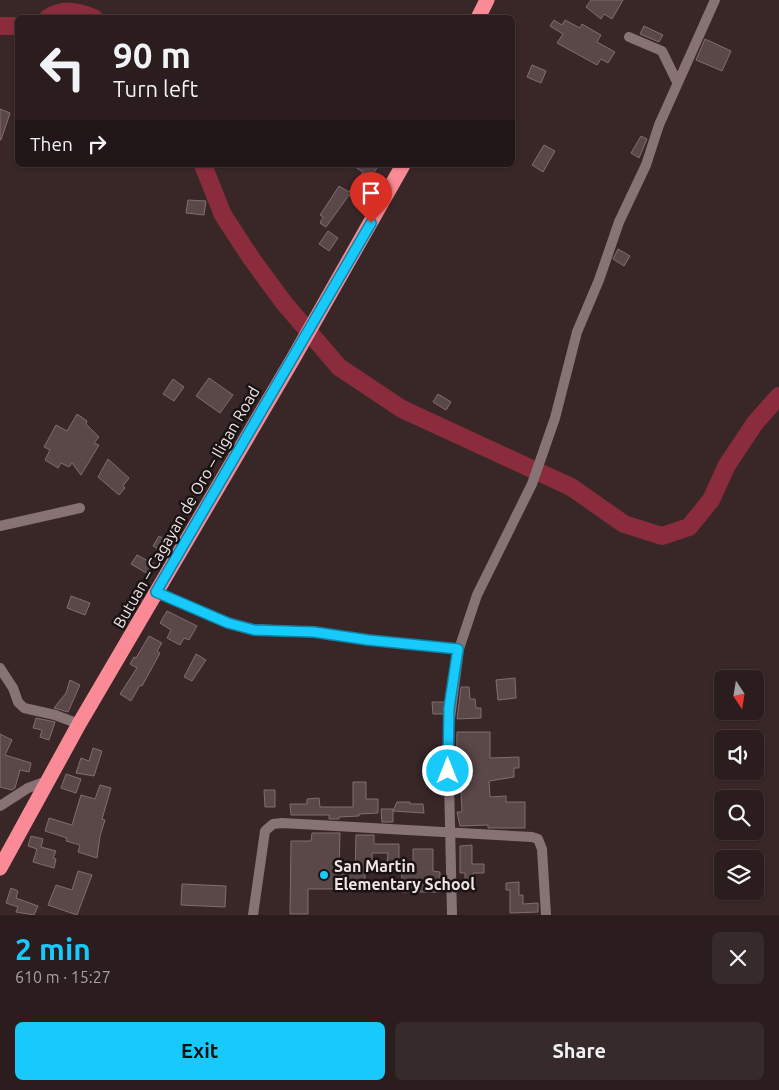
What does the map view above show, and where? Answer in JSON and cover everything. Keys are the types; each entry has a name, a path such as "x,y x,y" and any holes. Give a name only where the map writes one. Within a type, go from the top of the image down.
{"highway":[{"path":"480,15 487,0"},
{"name":"Butuan – Cagayan de Oro – Iligan Road","path":"0,868 79,724 293,359 401,167"}],"street":[{"path":"452,915 448,734 458,649 477,595 532,484 555,418 577,332 599,280 620,222 646,164 659,125 715,0"},
{"path":"629,37 662,51 677,82"},
{"path":"0,526 80,508"},
{"path":"156,592 228,623 254,630 314,632 368,640 458,649"},
{"path":"0,668 18,702 24,708 55,715 79,724"},
{"path":"0,806 28,788 47,781"},
{"path":"253,915 265,831 273,824 532,837 538,839 544,858 546,915"}],"building":[{"path":"591,0 623,0 612,19 604,14 601,19 586,7"},
{"path":"554,20 562,25 565,20 580,28 582,24 601,35 597,42 615,52 608,63 601,59 597,65 557,43 563,34 550,26"},
{"path":"644,26 663,35 659,42 640,34"},
{"path":"705,39 731,51 722,71 696,60"},
{"path":"532,65 546,71 541,83 527,77"},
{"path":"0,109 10,113 1,140 0,140"},
{"path":"641,136 647,139 639,158 631,153"},
{"path":"544,145 555,151 543,172 532,165"},
{"path":"355,167 378,167 354,198 349,195 326,227 320,223 323,217 320,215 339,186 349,192 363,172"},
{"path":"188,200 206,201 204,215 186,213"},
{"path":"328,231 338,238 329,251 319,244"},
{"path":"618,249 630,256 624,266 613,259"},
{"path":"209,378 233,395 220,413 196,396"},
{"path":"173,379 184,387 174,401 163,394"},
{"path":"438,394 451,402 446,410 433,402"},
{"path":"77,414 87,421 86,424 99,437 94,443 99,445 81,475 72,463 69,467 61,463 58,468 45,460 50,450 44,447 56,425 67,431"},
{"path":"108,459 129,478 123,486 125,488 119,495 98,477"},
{"path":"159,536 173,544 167,554 153,546"},
{"path":"137,555 154,564 148,574 131,564"},
{"path":"132,593 142,599 134,612 124,607"},
{"path":"71,596 90,603 85,615 67,608"},
{"path":"167,611 197,626 189,640 184,638 180,645 167,638 171,630 160,623"},
{"path":"149,636 162,643 157,651 160,653 142,686 140,685 131,701 120,694 137,668 130,664 134,657 136,658"},
{"path":"196,654 206,660 192,681 184,677"},
{"path":"515,678 516,698 498,700 496,680"},
{"path":"70,680 80,685 68,712 54,708 66,693"},
{"path":"461,687 469,687 470,699 475,699 476,708 481,708 481,718 457,719"},
{"path":"432,702 445,702 444,714 433,714"},
{"path":"36,718 55,722 49,740 40,737 42,730 33,728"},
{"path":"457,732 490,732 490,758 519,757 519,768 514,768 514,777 489,781 490,797 506,796 506,802 525,802 525,828 488,828 488,825 460,826 457,812 462,812 461,792 456,792"},
{"path":"0,734 12,740 5,755 31,763 29,772 20,770 15,788 12,790 0,787"},
{"path":"93,748 102,751 94,776 76,773 81,758 89,761"},
{"path":"66,774 81,779 76,793 61,788"},
{"path":"353,782 366,782 366,799 378,799 378,813 339,817 339,819 329,819 329,815 291,815 290,804 307,804 307,799 319,798 320,807 353,807"},
{"path":"100,785 111,788 102,819 105,820 100,836 97,858 78,852 80,845 66,841 67,838 45,831 49,818 72,825 81,795 95,799"},
{"path":"264,790 275,790 275,807 265,807"},
{"path":"397,802 423,804 424,813 393,811"},
{"path":"381,809 393,809 393,822 382,822"},
{"path":"312,833 340,833 339,872 355,872 356,835 374,835 374,844 399,844 399,864 387,863 388,853 372,853 372,870 365,870 365,881 339,881 339,889 308,889 308,914 290,914 291,841 311,841"},
{"path":"31,836 43,839 41,847 56,851 53,858 56,859 54,868 33,862 37,849 28,846"},
{"path":"472,845 472,864 484,864 484,873 473,873 473,889 465,889 465,873 460,873 460,846"},
{"path":"413,849 433,849 433,871 440,872 440,892 401,892 402,871 413,871"},
{"path":"78,871 92,875 77,915 48,905 56,885 72,890"},
{"path":"519,882 519,895 523,895 523,904 538,903 538,912 510,913 510,890 506,890 506,883"},
{"path":"182,884 226,886 225,907 181,905"},
{"path":"11,888 18,891 16,898 38,906 34,915 16,912 18,907 6,903"}],"waterway":[{"path":"54,15 65,12 85,15"},
{"path":"0,26 15,26"},
{"path":"204,167 223,215 251,258 284,303 339,367 402,409 571,487 624,524 662,536 689,527 711,500 727,465 755,423 779,396"}],"place":[{"name":"San Martin Elementary School","path":"324,875"}],"route":[{"path":"371,223 156,592 228,623 254,630 314,632 390,643 458,649 449,708 448,771"}]}
